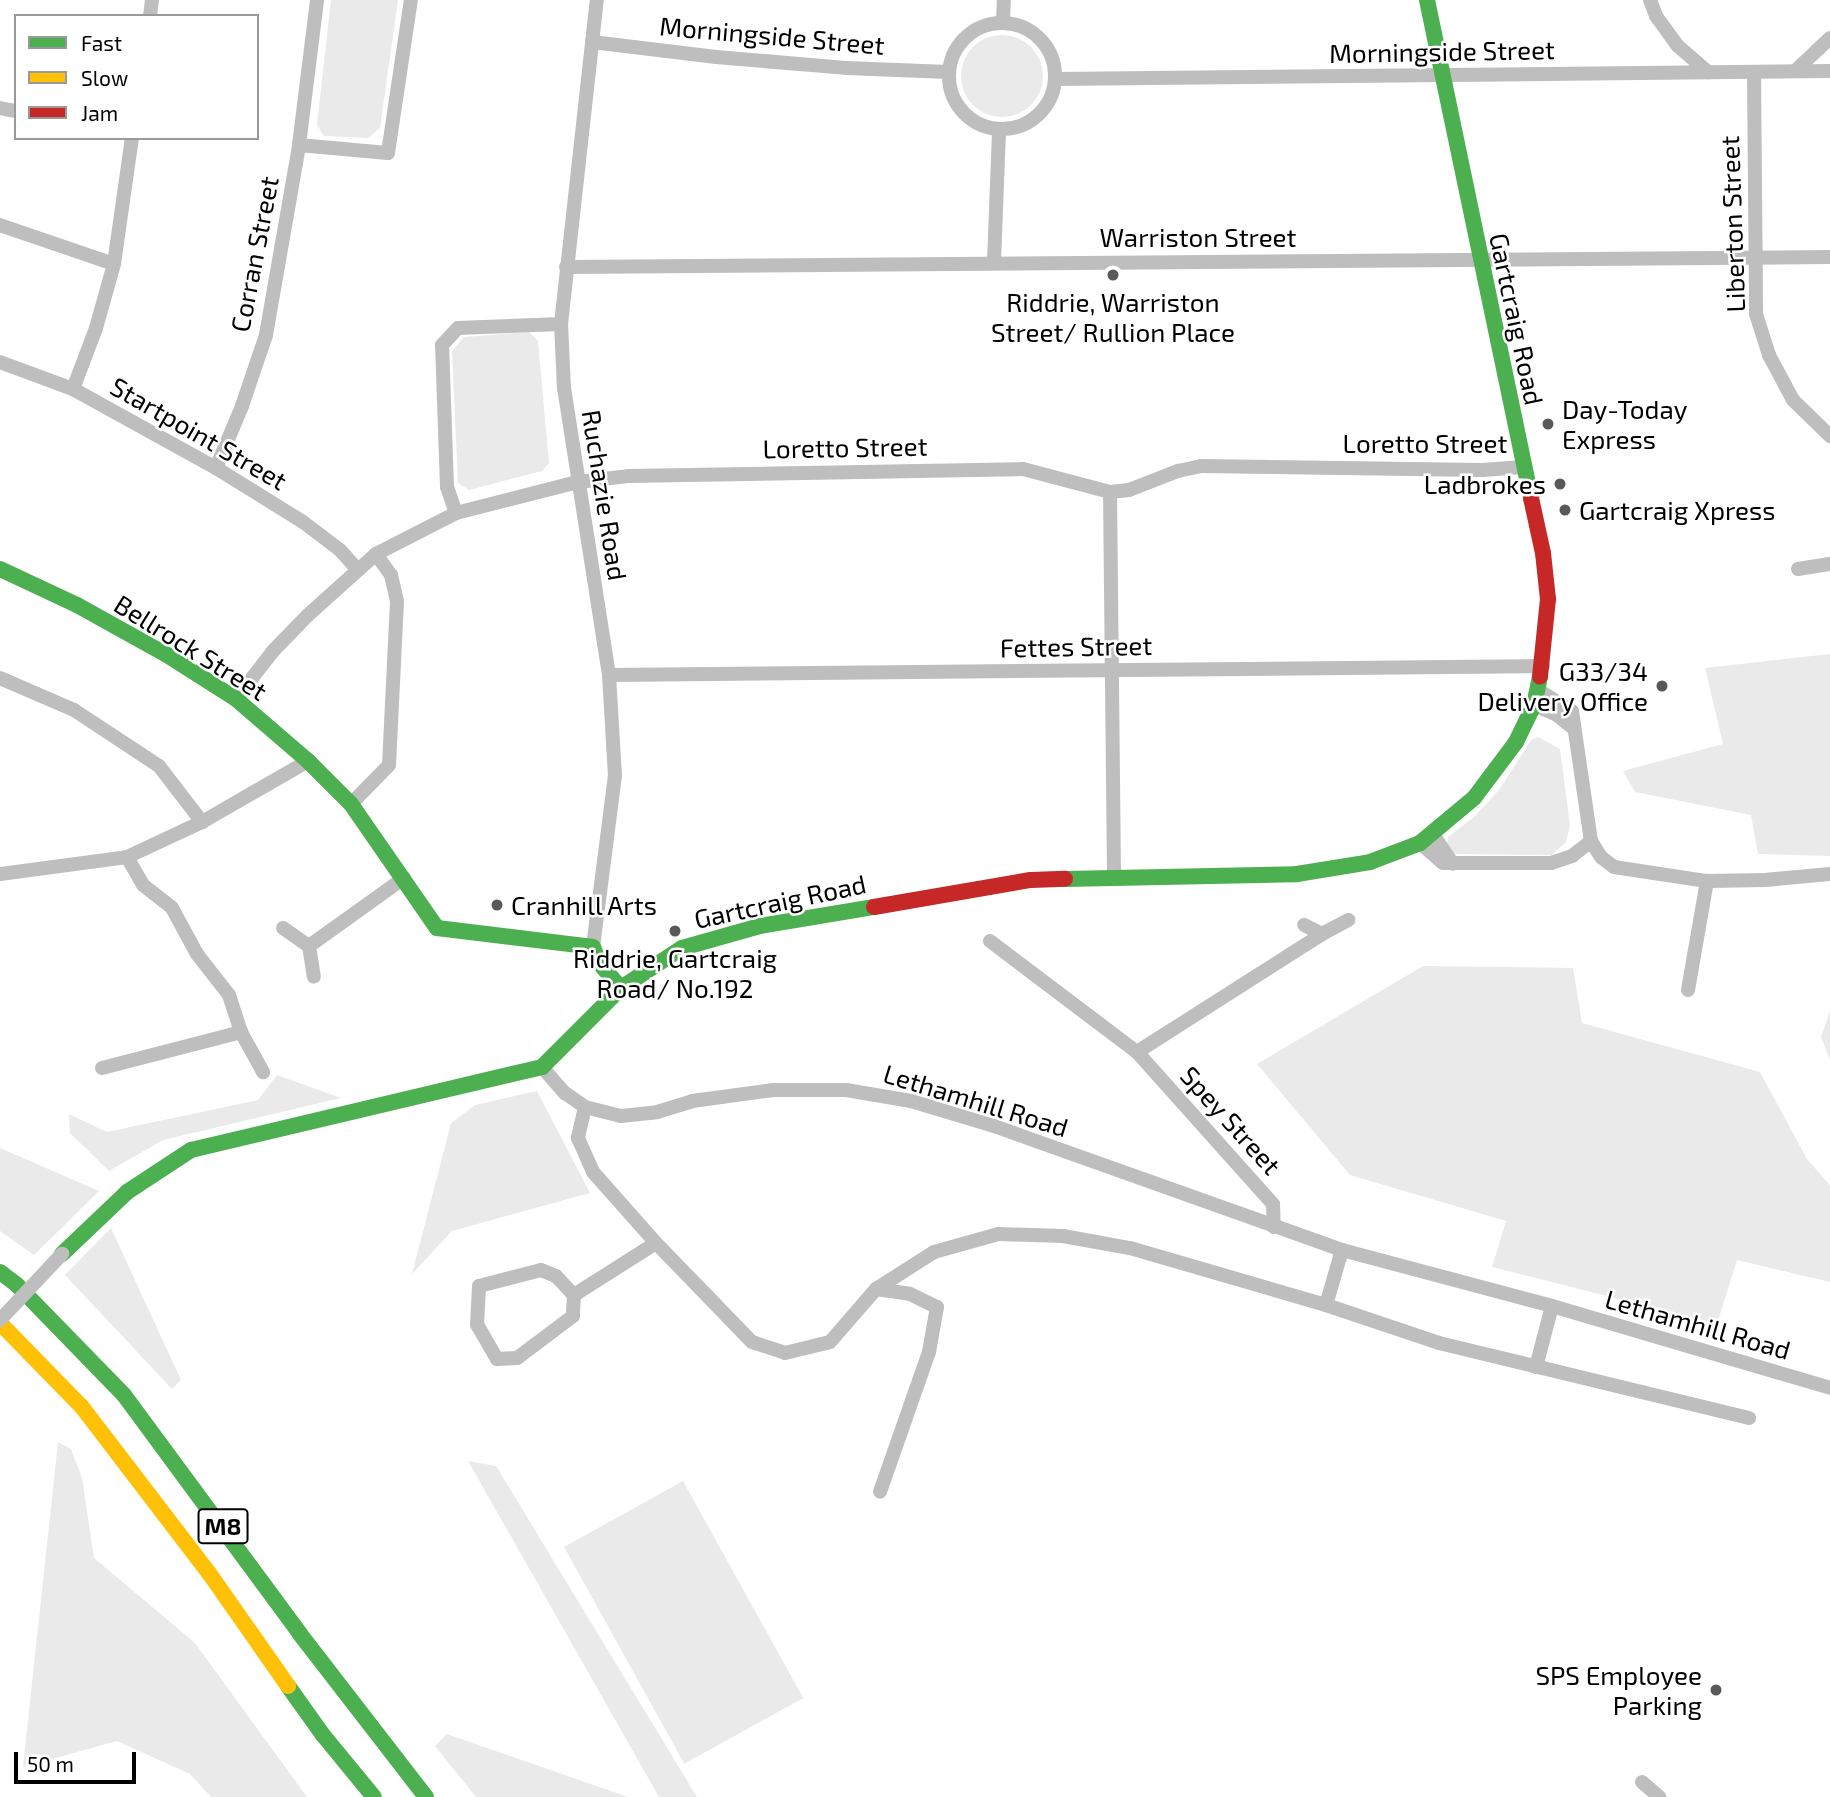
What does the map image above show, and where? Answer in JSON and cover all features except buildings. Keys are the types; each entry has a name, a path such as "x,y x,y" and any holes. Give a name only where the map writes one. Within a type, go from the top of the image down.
{"main road":[{"name":"Gartcraig Road","path":"542,1067 621,988 682,948 760,926 1031,880 1114,876 1297,874 1370,862 1426,838 1474,798 1516,742 1536,698 1543,666 1548,599 1543,553 1427,0"},
{"name":"Bellrock Street","path":"0,569 88,611 167,655 236,699 308,761 351,804 437,928 593,947"},
{"path":"593,947 600,964 621,988"},
{"path":"61,1254 127,1192 191,1150 542,1067"},
{"name":"M8","path":"0,1272 17,1285 124,1395 300,1634 426,1797"},
{"name":"M8","path":"0,1322 82,1407 209,1573 323,1735 374,1797"},
{"path":"323,1735 361,1797"}],"street":[{"name":"Corran Street","path":"216,468 243,406 266,335 299,145 317,0"},
{"path":"299,145 388,153 411,0"},
{"name":"Ruchazie Road","path":"593,947 615,776 609,675 564,388 561,324 597,0"},
{"path":"1003,23 1004,0"},
{"path":"1650,0 1656,16 1678,46 1708,72"},
{"path":"1003,23 1020,26 1035,34 1046,47 1053,62 1055,79 1043,110 1031,120 999,129 982,125 962,111 950,89 949,72 952,56 967,37 987,25 1003,23"},
{"path":"1795,71 1830,38"},
{"name":"Morningside Street","path":"592,42 781,63 949,72"},
{"name":"Morningside Street","path":"1055,79 1830,71"},
{"name":"Liberton Street","path":"1754,72 1756,314 1769,355 1793,400 1830,436"},
{"path":"994,262 999,129"},
{"path":"73,389 96,328 114,264 132,140"},
{"path":"0,225 114,264"},
{"name":"Warriston Street","path":"566,267 1830,257"},
{"path":"456,513 447,487 442,345 458,328 561,324"},
{"name":"Startpoint Street","path":"0,362 73,389 216,468 303,522 340,550 358,570"},
{"name":"Loretto Street","path":"236,699 273,651 376,554 456,513 578,482 628,476 1023,469 1110,492 1129,490 1178,471 1201,466 1482,470 1524,467"},
{"path":"1110,492 1114,876"},
{"path":"351,804 389,765 397,601 391,575 376,554"},
{"path":"1798,569 1830,564"},
{"name":"Fettes Street","path":"609,675 1543,666"},
{"path":"0,678 74,710 159,766 202,822"},
{"path":"1536,698 1572,711 1591,841 1601,857 1614,867 1707,881 1765,880 1830,874"},
{"path":"0,874 127,857 202,822 308,761"},
{"path":"1426,838 1453,864 1550,863 1572,856 1591,841"},
{"path":"127,857 143,885 172,908 197,954 229,995 241,1032 263,1072"},
{"path":"309,946 404,878"},
{"path":"1688,990 1707,881"},
{"name":"Spey Street","path":"1137,1052 1348,920"},
{"path":"1304,925 1322,934"},
{"path":"283,928 309,946 314,977"},
{"name":"Spey Street","path":"990,942 1137,1052 1273,1203 1274,1227"},
{"path":"102,1068 241,1032"},
{"name":"Lethamhill Road","path":"542,1067 565,1093 584,1107 621,1116 657,1112 692,1101 773,1090 846,1090 911,1101 994,1126 1342,1250 1552,1306 1830,1388"},
{"path":"584,1107 578,1138 593,1172 656,1243 752,1342 785,1353 830,1342 876,1289 934,1252 998,1234 1063,1236 1130,1248 1326,1305 1439,1343 1749,1418"},
{"path":"574,1295 656,1243"},
{"path":"1326,1305 1342,1250"},
{"path":"0,1322 61,1254"},
{"path":"541,1270 556,1276 574,1295 573,1316 517,1358 497,1359 477,1325 479,1286 541,1270"},
{"path":"876,1289 909,1294 937,1307 929,1352 880,1492"},
{"path":"1536,1367 1552,1306"},
{"path":"1642,1782 1659,1797"}],"shaded area":[{"path":"331,0 398,0 380,128 368,138 324,136 317,125"},
{"path":"1002,35 1018,39 1031,47 1039,60 1043,76 1039,92 1031,105 1018,113 1002,117 986,113 973,105 965,92 961,76 965,60 973,47 986,39"},
{"path":"529,332 538,341 549,463 542,471 469,490 458,483 452,351 464,337"},
{"path":"1830,654 1830,856 1758,854 1751,815 1635,792 1623,771 1723,744 1705,668"},
{"path":"1538,737 1560,749 1570,825 1566,842 1552,855 1454,854 1447,845 1448,837 1474,817 1499,790 1531,740"},
{"path":"1423,966 1573,968 1582,1023 1760,1072 1807,1159 1830,1185 1830,1282 1737,1260 1717,1324 1492,1267 1506,1221 1350,1175 1257,1064"},
{"path":"1830,1011 1830,1060 1821,1037"},
{"path":"277,1075 341,1098 163,1140 109,1171 70,1133 69,1114 107,1132 258,1100"},
{"path":"537,1091 590,1193 452,1231 412,1274 451,1123 475,1105"},
{"path":"0,1148 99,1191 34,1255 0,1231"},
{"path":"111,1228 181,1380 172,1389 65,1275"},
{"path":"58,1442 71,1449 82,1478 94,1558 195,1643 307,1797 211,1797 190,1774 117,1741 23,1767"},
{"path":"468,1461 496,1466 697,1797 659,1797"},
{"path":"683,1481 803,1698 684,1764 564,1547"},
{"path":"447,1734 628,1797 476,1797 435,1746"}],"traffic: fast":[{"path":"1427,0 1531,498"},
{"path":"0,569 77,605 167,655 236,699 308,761 351,804 437,928 593,947 600,964 621,988"},
{"path":"1065,879 1297,874 1370,862 1420,843 1474,798 1516,742 1534,705 1540,677"},
{"path":"62,1254 127,1192 191,1150 542,1067 621,988 682,948 760,926 874,907"},
{"path":"0,1272 17,1285 124,1395 300,1634 426,1797"},
{"path":"288,1686 323,1735 374,1797"}],"traffic: slow":[{"path":"0,1323 82,1407 209,1573 288,1686"}],"traffic: jam":[{"path":"1531,498 1543,553 1548,599 1540,677"},
{"path":"874,907 1031,880 1065,879"}],"place":[{"name":"Riddrie, Warriston Street/ Rullion Place","path":"1113,275"},
{"name":"Day-Today Express","path":"1548,424"},
{"name":"Ladbrokes","path":"1560,484"},
{"name":"Gartcraig Xpress","path":"1565,510"},
{"name":"G33/34 Delivery Office","path":"1662,686"},
{"name":"Cranhill Arts","path":"497,905"},
{"name":"Riddrie, Gartcraig Road/ No.192","path":"675,931"},
{"name":"SPS Employee Parking","path":"1716,1690"}]}
